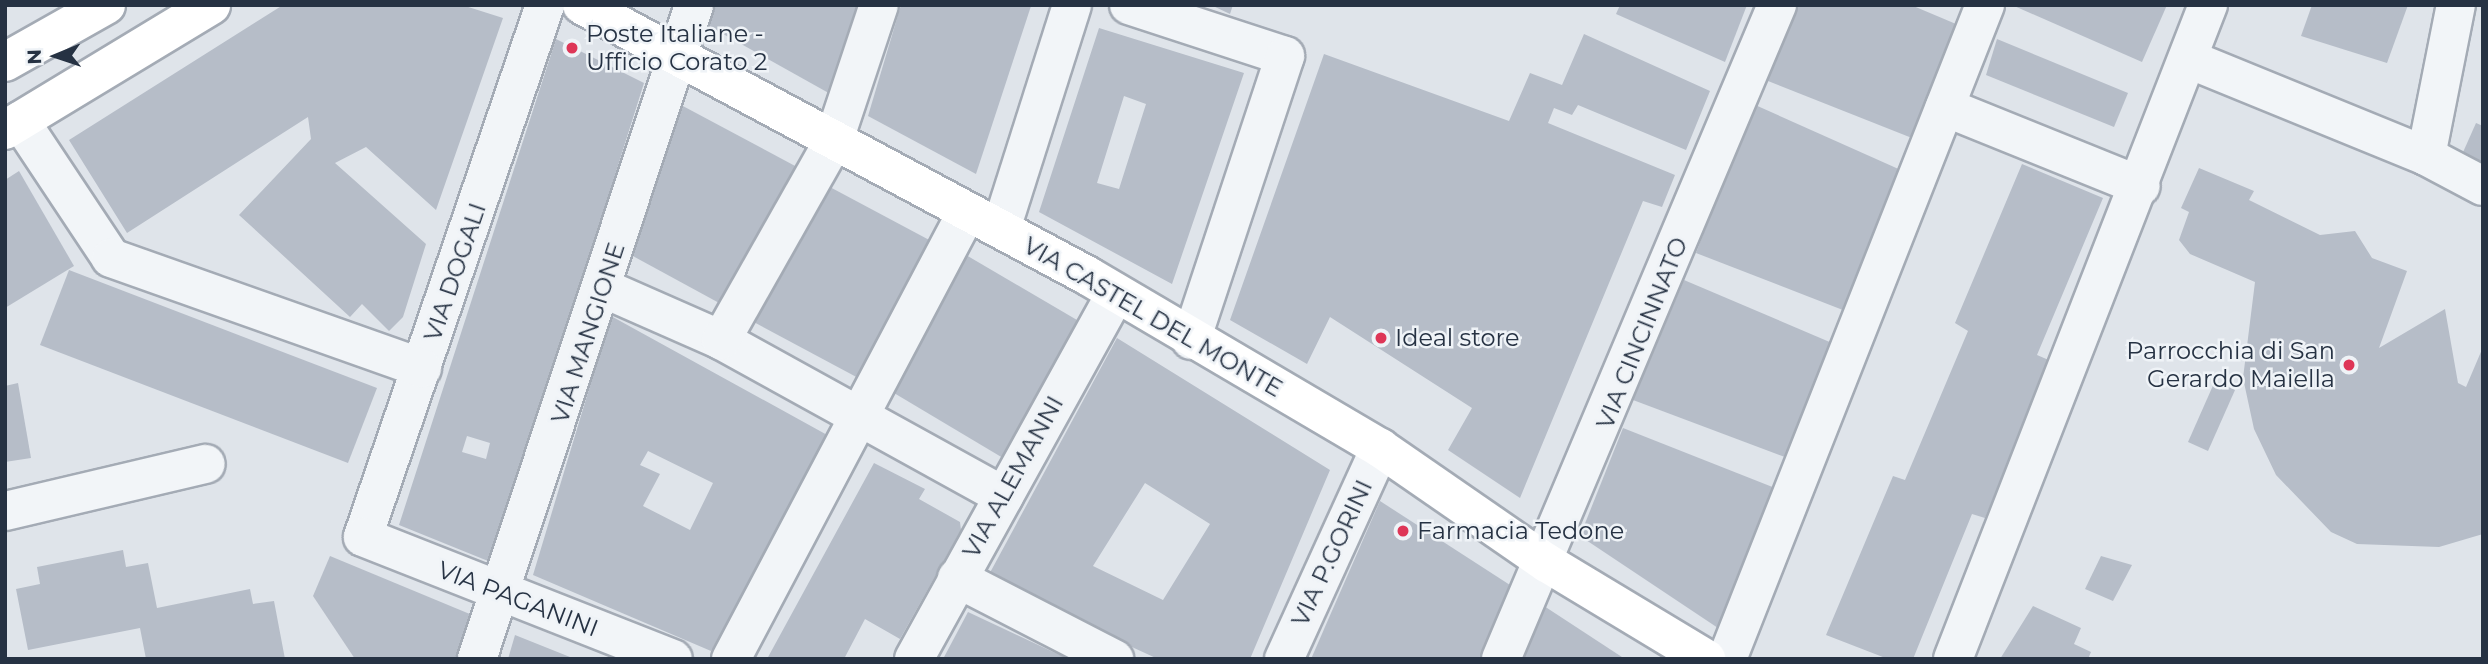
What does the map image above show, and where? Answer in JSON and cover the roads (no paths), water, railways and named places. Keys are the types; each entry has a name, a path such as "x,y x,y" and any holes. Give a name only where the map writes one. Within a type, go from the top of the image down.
{"main road":[{"path":"5,62 106,5"},
{"path":"13,125 211,5"},
{"name":"VIA CASTEL DEL MONTE","path":"582,5 1001,229 1380,448 1670,650 1706,659"}],"street":[{"name":"VIA DOGALI","path":"363,537 545,5"},
{"name":"VIA MANGIONE","path":"477,659 502,596 694,5"},
{"path":"721,340 834,141 879,5"},
{"path":"1001,229 1072,5"},
{"path":"1129,5 1285,56 1191,340"},
{"name":"VIA CINCINNATO","path":"1502,659 1547,563 1777,5"},
{"path":"1727,659 1985,5"},
{"path":"1952,659 2191,60 2208,5"},
{"path":"2426,156 2456,5"},
{"path":"2191,60 2426,156 2483,186"},
{"path":"1945,107 2141,186"},
{"path":"13,125 111,258 422,368"},
{"path":"731,659 861,419 967,212"},
{"path":"603,288 721,340 1004,496"},
{"name":"VIA ALEMANNI","path":"914,659 1114,296"},
{"name":"VIA P.GORINI","path":"1284,659 1380,448"},
{"path":"5,511 206,464"},
{"name":"VIA PAGANINI","path":"363,537 502,596 673,659"},
{"path":"957,578 1109,658"}],"place":[{"name":"Poste Italiane - Ufficio Corato 2","path":"572,48"},
{"name":"Ideal store","path":"1381,338"},
{"name":"Parrocchia di San Gerardo Maiella","path":"2349,365"},
{"name":"Farmacia Tedone","path":"1403,531"}]}
